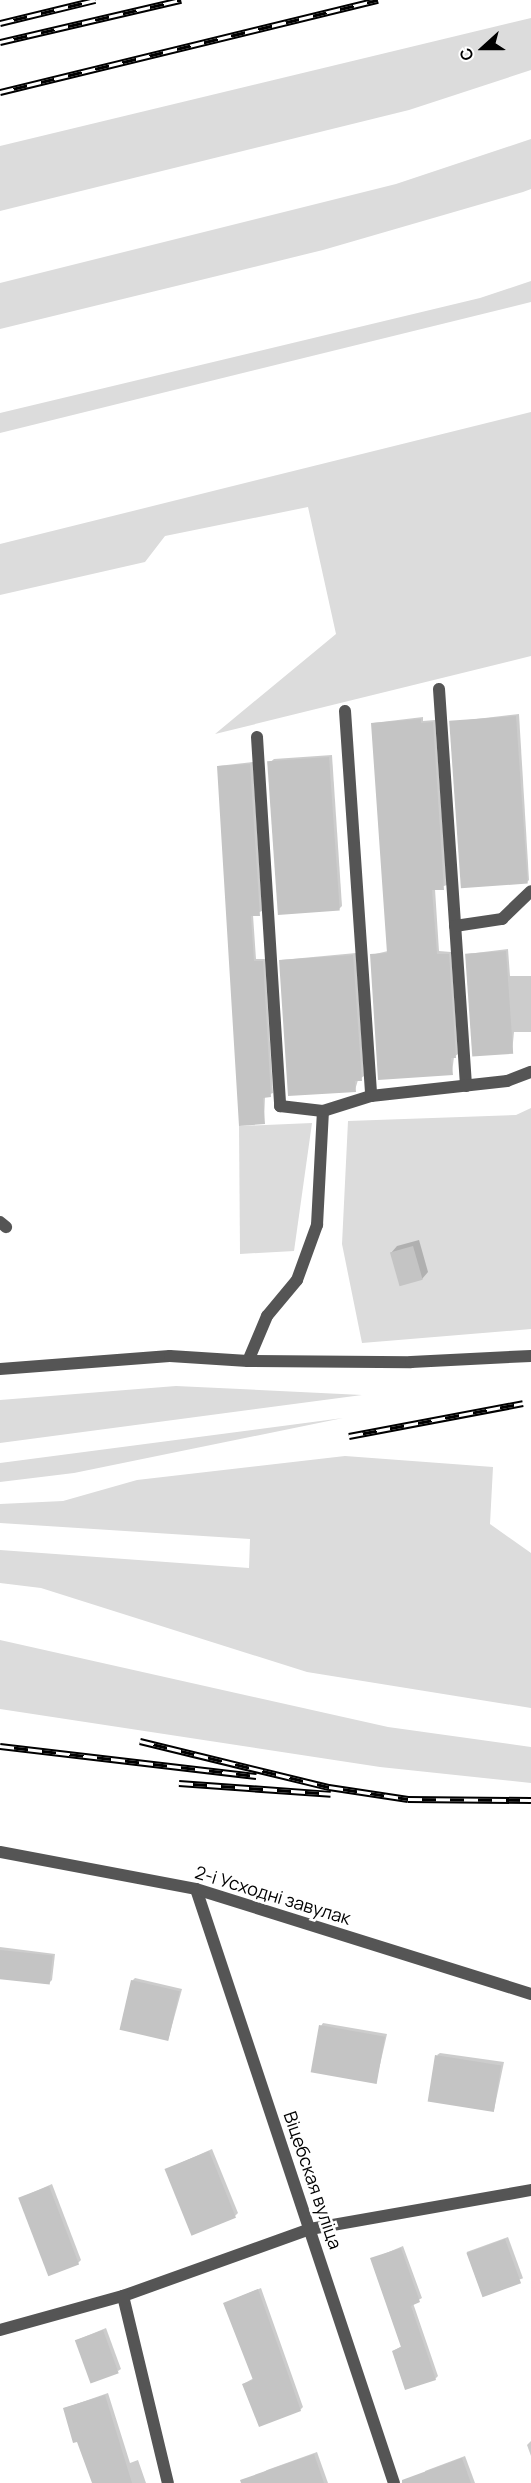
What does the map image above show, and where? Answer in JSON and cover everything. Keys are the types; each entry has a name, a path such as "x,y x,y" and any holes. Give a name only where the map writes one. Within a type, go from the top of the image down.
{"street":[{"path":"439,689 466,1086"},
{"path":"345,711 371,1096"},
{"path":"256,737 280,1106 323,1111 371,1096 507,1081 531,1072"},
{"path":"455,926 502,919 531,891"},
{"path":"248,1361 267,1316 297,1280 317,1225 323,1111"},
{"path":"0,1369 170,1356 248,1361 411,1362 531,1356"},
{"name":"2-і Усходні завулак","path":"0,1852 196,1889 531,1994"},
{"name":"Віцебская вуліца","path":"196,1889 394,2483"},
{"path":"0,2330 123,2296 310,2229 531,2190"},
{"path":"123,2296 168,2483"}],"shaded area":[{"path":"531,18 531,70 409,110 0,211 0,146"},
{"path":"531,139 531,189 523,192 323,250 0,329 0,283 396,184"},
{"path":"531,281 531,302 0,433 0,413 480,298"},
{"path":"531,412 531,656 215,734 336,634 308,507 165,536 145,562 0,595 0,544"},
{"path":"531,1108 531,1329 362,1343 342,1244 348,1121 516,1115"},
{"path":"312,1123 294,1251 240,1254 239,1126"},
{"path":"176,1386 362,1395 0,1443 0,1400"},
{"path":"343,1418 74,1473 0,1482 0,1463"},
{"path":"345,1456 493,1467 490,1524 531,1553 531,1708 307,1672 41,1588 0,1583 0,1550 249,1568 250,1539 0,1523 0,1504 63,1501 137,1480"},
{"path":"0,1640 388,1727 531,1747 531,1783 380,1767 0,1709"}],"building":[{"path":"516,716 528,884 461,888 449,721"},
{"path":"421,719 421,723 433,722 444,890 432,890 437,954 449,954 456,1058 451,1058 453,1075 378,1080 370,954 387,953 371,723"},
{"path":"329,757 340,911 278,915 267,761"},
{"path":"250,764 260,916 251,916 254,961 263,961 271,1097 263,1098 265,1124 239,1126 217,766"},
{"path":"506,951 513,1054 472,1057 465,954"},
{"path":"353,955 362,1081 355,1081 356,1092 288,1096 279,960"},
{"path":"413,1246 423,1280 400,1286 390,1253"},
{"path":"0,1950 53,1956 50,1984 0,1979"},
{"path":"131,1980 180,1991 168,2041 120,2030"},
{"path":"319,2025 385,2037 377,2084 311,2072"},
{"path":"435,2055 501,2065 494,2112 428,2101"},
{"path":"209,2151 236,2218 191,2236 164,2169"},
{"path":"49,2186 79,2264 48,2276 18,2198"},
{"path":"505,2239 521,2283 483,2297 466,2253"},
{"path":"401,2248 420,2302 411,2306 436,2380 405,2390 392,2351 401,2347 370,2258"},
{"path":"258,2289 301,2411 259,2427 242,2384 253,2380 223,2303"},
{"path":"103,2330 119,2373 91,2383 75,2340"},
{"path":"105,2395 132,2483 92,2483 77,2442 73,2443 63,2408"},
{"path":"314,2454 324,2483 241,2483 240,2480"},
{"path":"462,2458 471,2483 402,2483 402,2480"}],"railway":[{"path":"0,23 95,0"},
{"path":"0,42 181,0"},
{"path":"0,92 378,0"},
{"path":"349,1436 523,1403"},
{"path":"140,1741 329,1787 408,1799 531,1800"},
{"path":"0,1746 256,1776"},
{"path":"179,1783 331,1794"}]}
